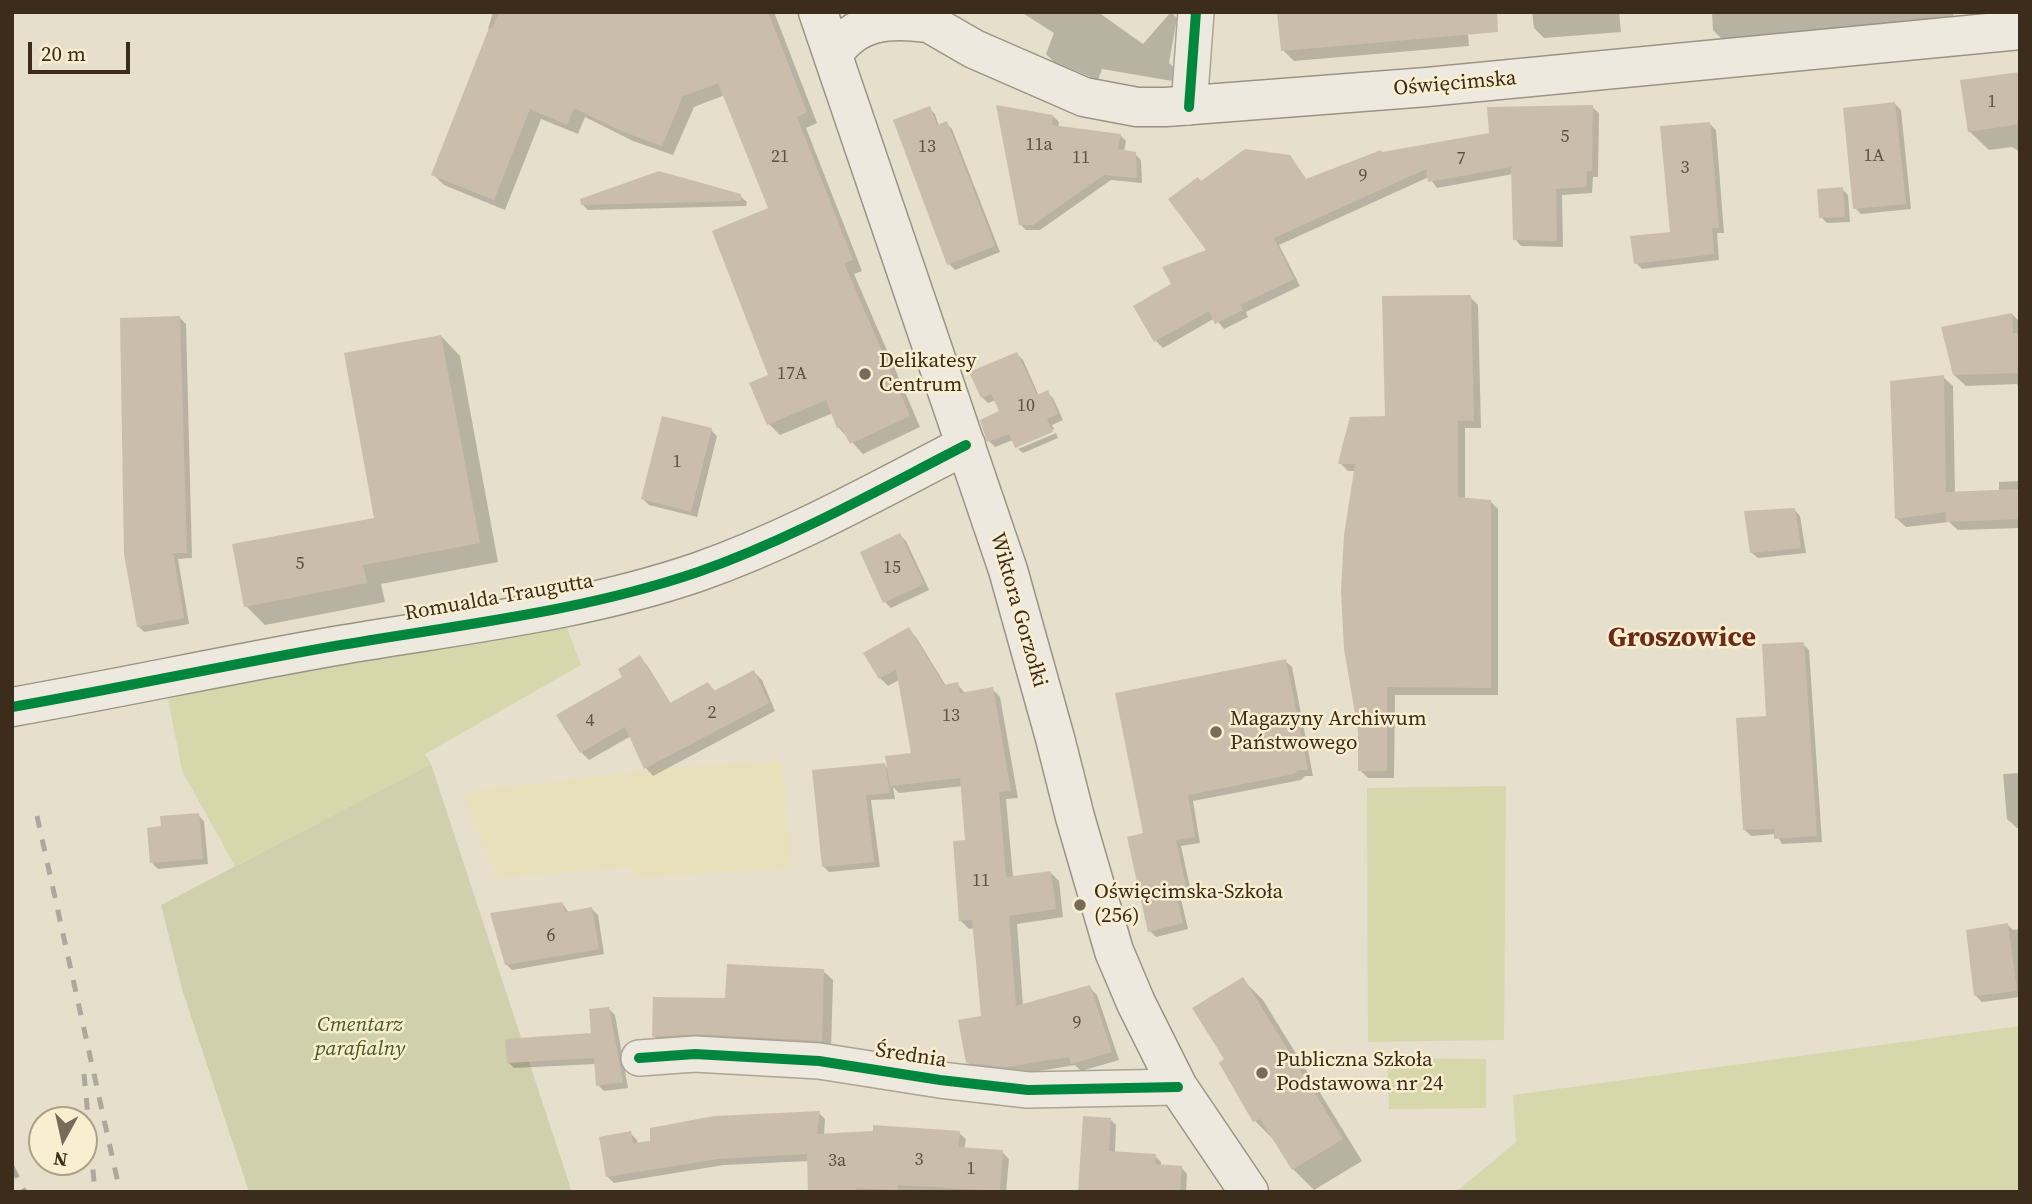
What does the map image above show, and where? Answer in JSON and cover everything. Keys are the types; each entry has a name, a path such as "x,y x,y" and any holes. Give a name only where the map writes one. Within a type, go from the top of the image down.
{"main road":[{"name":"Wiktora Gorzołki","path":"818,12 1008,570 1114,951 1136,1003 1178,1087 1249,1192"},
{"path":"833,55 849,34 859,29 880,22 918,17"},
{"name":"Oświęcimska","path":"918,17 974,49 1084,97 1138,107 1189,107 1427,87 2020,30"},
{"name":"Romualda Traugutta","path":"12,707 334,646 560,609 626,594 697,572 780,541 966,445"}],"street":[{"path":"1189,107 1196,12"},
{"name":"Średnia","path":"639,1058 695,1054 819,1061 940,1080 1028,1090 1178,1087"}],"shaded area":[{"path":"782,761 791,868 633,878 631,867 496,878 464,795 482,790 677,767"}],"green space":[{"path":"560,609 581,665 425,754 431,764 235,866 182,771 164,678"},
{"name":"Cmentarz parafialny","path":"431,764 572,1192 249,1192 182,989 161,905"},
{"path":"1506,786 1504,1040 1368,1042 1367,788"},
{"path":"2020,1026 2020,1192 1456,1192 1516,1142 1513,1095"},
{"path":"1387,1058 1486,1059 1486,1108 1389,1109"}],"building":[{"path":"499,12 768,12 807,112 797,117 853,260 844,263 910,416 850,444 841,427 837,428 826,400 767,425 749,383 768,375 712,231 768,208 718,83 683,96 662,146 621,131 574,108 567,125 530,109 494,200 431,175 489,28 492,29"},
{"path":"1277,12 1497,12 1498,32 1281,51"},
{"path":"2020,72 2020,124 1968,132 1960,80"},
{"path":"1895,102 1906,204 1853,209 1843,108"},
{"path":"996,105 1053,115 1052,125 1121,134 1118,149 1136,152 1137,178 1104,175 1033,225 1019,225"},
{"path":"1593,105 1592,171 1587,171 1586,187 1556,189 1557,241 1513,240 1511,167 1428,182 1426,169 1274,238 1294,279 1240,305 1243,310 1215,324 1209,311 1154,342 1133,306 1171,284 1162,267 1206,250 1168,199 1198,177 1201,181 1245,149 1290,155 1306,179 1381,150 1382,152 1489,133 1487,107"},
{"path":"930,106 937,125 947,121 995,246 947,265 893,120"},
{"path":"1710,122 1719,228 1712,228 1714,254 1634,264 1630,236 1670,232 1660,126"},
{"path":"659,171 741,194 741,201 581,205 580,199"},
{"path":"1843,187 1845,217 1819,218 1817,189"},
{"path":"1471,295 1474,421 1458,421 1458,497 1491,500 1491,688 1387,687 1387,771 1358,771 1358,731 1344,649 1341,591 1344,535 1355,464 1338,464 1342,447 1350,417 1385,416 1382,296"},
{"path":"2012,313 2013,333 2020,333 2020,373 1953,375 1941,327"},
{"path":"180,316 187,553 173,553 184,618 137,627 124,554 120,318"},
{"path":"441,335 480,543 363,565 367,583 244,607 232,544 374,518 344,353"},
{"path":"1017,352 1037,395 1048,390 1058,414 1047,419 1053,432 1015,448 1009,434 987,442 980,420 999,411 991,394 981,398 969,372"},
{"path":"1944,375 1946,492 2020,489 2020,519 1946,522 1946,512 1895,519 1890,381"},
{"path":"662,416 712,428 691,512 641,499"},
{"path":"1795,508 1801,548 1750,553 1744,511"},
{"path":"900,533 924,584 883,603 860,552"},
{"path":"909,627 944,685 958,682 960,693 993,687 1011,791 999,792 1006,877 1051,871 1056,909 1009,916 1016,1006 1090,985 1112,1052 1071,1064 1069,1057 1007,1067 966,1063 958,1020 981,1016 972,920 959,921 953,841 965,840 960,778 890,786 885,756 911,753 896,669 879,679 863,653"},
{"path":"1804,642 1817,836 1774,839 1774,829 1743,830 1736,718 1766,716 1762,644"},
{"path":"640,655 670,703 708,682 714,691 754,670 769,703 644,769 625,727 580,753 556,715 622,677 618,669"},
{"name":"Magazyny Archiwum Państwowego","path":"1286,659 1308,770 1188,795 1195,837 1176,840 1186,886 1175,889 1183,923 1148,932 1127,837 1143,833 1115,693"},
{"path":"885,763 890,793 866,795 874,862 822,867 812,770"},
{"path":"199,813 203,859 150,863 147,828 161,826 160,816"},
{"path":"562,902 565,912 592,907 599,949 505,965 490,913"},
{"path":"2008,923 2017,991 1974,996 1966,930"},
{"path":"727,964 824,969 822,1041 696,1034 652,1037 653,997 725,998"},
{"path":"1243,977 1343,1139 1292,1170 1260,1119 1253,1122 1219,1063 1224,1059 1192,1008"},
{"path":"609,1007 623,1082 596,1086 594,1058 507,1063 505,1039 591,1033 589,1009"},
{"path":"820,1111 817,1134 873,1131 873,1125 960,1131 958,1147 1003,1150 1000,1191 898,1185 898,1190 856,1188 856,1192 808,1192 807,1154 717,1159 606,1177 599,1137 631,1131 633,1143 650,1141 650,1128 714,1116"},
{"path":"1083,1116 1111,1118 1109,1151 1156,1154 1155,1164 1182,1166 1180,1192 1078,1192"}],"railway":[{"path":"37,816 120,1192"},
{"path":"84,1074 95,1192"},
{"path":"12,1167 25,1192"}],"cycle path":[{"path":"1189,107 1196,12"},
{"path":"12,707 335,646 518,616 654,586 767,545 966,445"},
{"path":"639,1058 695,1054 819,1061 940,1080 1028,1090 1178,1087"}],"place":[{"name":"Delikatesy Centrum","path":"865,374"},
{"name":"Magazyny Archiwum Państwowego","path":"1216,732"},
{"name":"Oświęcimska-Szkoła (256)","path":"1080,905"},
{"name":"Publiczna Szkoła Podstawowa nr 24","path":"1262,1073"}],"district":[{"name":"Groszowice","path":"1682,639"}]}
